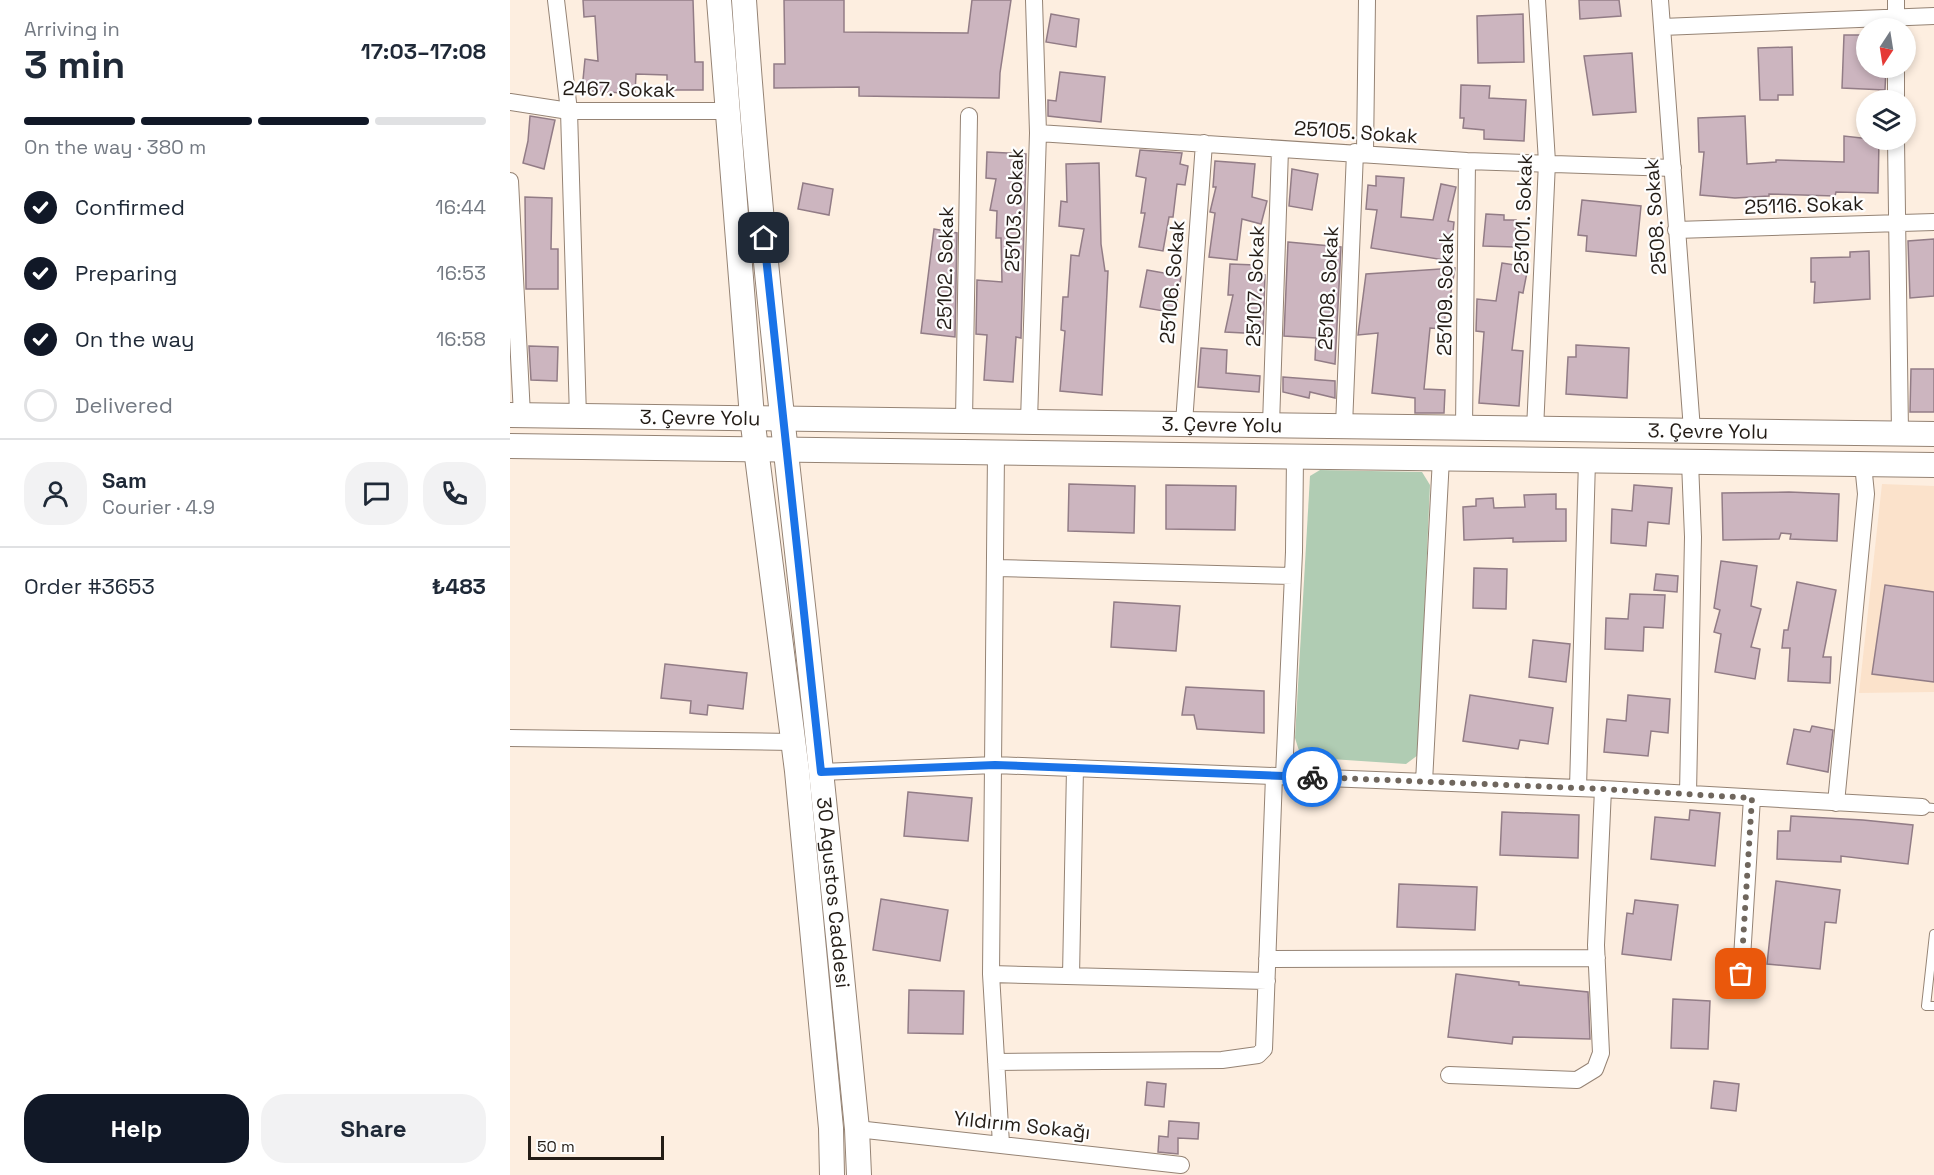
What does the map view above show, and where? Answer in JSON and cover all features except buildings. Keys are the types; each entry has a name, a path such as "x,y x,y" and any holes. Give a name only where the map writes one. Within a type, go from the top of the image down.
{"main road":[{"name":"30 Agustos Caddesi","path":"719,0 752,417 793,742 831,1128 832,1175"},
{"name":"30 Agustos Caddesi","path":"744,0 751,103 781,418 821,772 857,1129 859,1175"},
{"name":"3. Çevre Yolu","path":"516,415 1934,434"},
{"name":"3. Çevre Yolu","path":"510,446 1934,465"}],"street":[{"path":"556,0 568,111 578,417"},
{"name":"25103. Sokak","path":"1029,421 1038,133 1034,0"},
{"name":"25108. Sokak","path":"1344,426 1367,0"},
{"name":"25101. Sokak","path":"1535,429 1547,162 1538,0"},
{"name":"2508. Sokak","path":"1660,0 1692,430"},
{"path":"1896,0 1896,18"},
{"path":"1916,19 1934,16"},
{"path":"1662,27 1856,24"},
{"name":"2467. Sokak","path":"510,102 568,111 728,111"},
{"name":"25102. Sokak","path":"964,420 969,116"},
{"name":"25105. Sokak","path":"1038,133 1467,161 1673,168"},
{"name":"25106. Sokak","path":"1184,423 1204,143"},
{"name":"25107. Sokak","path":"1271,425 1280,149"},
{"path":"1896,150 1900,434"},
{"name":"25109. Sokak","path":"1464,427 1467,161"},
{"path":"510,182 516,415"},
{"name":"25116. Sokak","path":"1676,230 1934,222"},
{"path":"996,452 995,765 991,974 1001,1144"},
{"path":"996,1062 1222,1060 1258,1055 1264,1049 1267,959 1293,576 1295,456"},
{"path":"1424,782 1441,458"},
{"path":"1578,788 1587,460"},
{"path":"1688,794 1693,537 1690,462"},
{"path":"1836,803 1866,495 1863,464"},
{"path":"996,568 1293,576"},
{"path":"510,738 793,742"},
{"path":"821,772 995,765 1603,789 1928,807"},
{"path":"1071,976 1075,768"},
{"path":"1449,1076 1578,1080 1595,1069 1601,1053 1597,958 1603,789"},
{"path":"1741,974 1752,798"},
{"path":"1267,959 1597,958"},
{"path":"991,974 1267,981"},
{"name":"Yıldırım Sokağı","path":"857,1129 1181,1165"}],"lane":[{"path":"1934,934 1926,1006 1934,1006"}],"shaded area":[{"path":"1882,484 1934,486 1934,692 1859,693"}],"green space":[{"path":"1320,470 1422,472 1430,485 1418,755 1406,764 1301,757 1295,738 1310,476"}],"way so far":[{"path":"1312,777 1603,789 1752,798 1741,974"}],"route":[{"path":"764,238 781,418 821,772 995,765 1312,777"}]}
